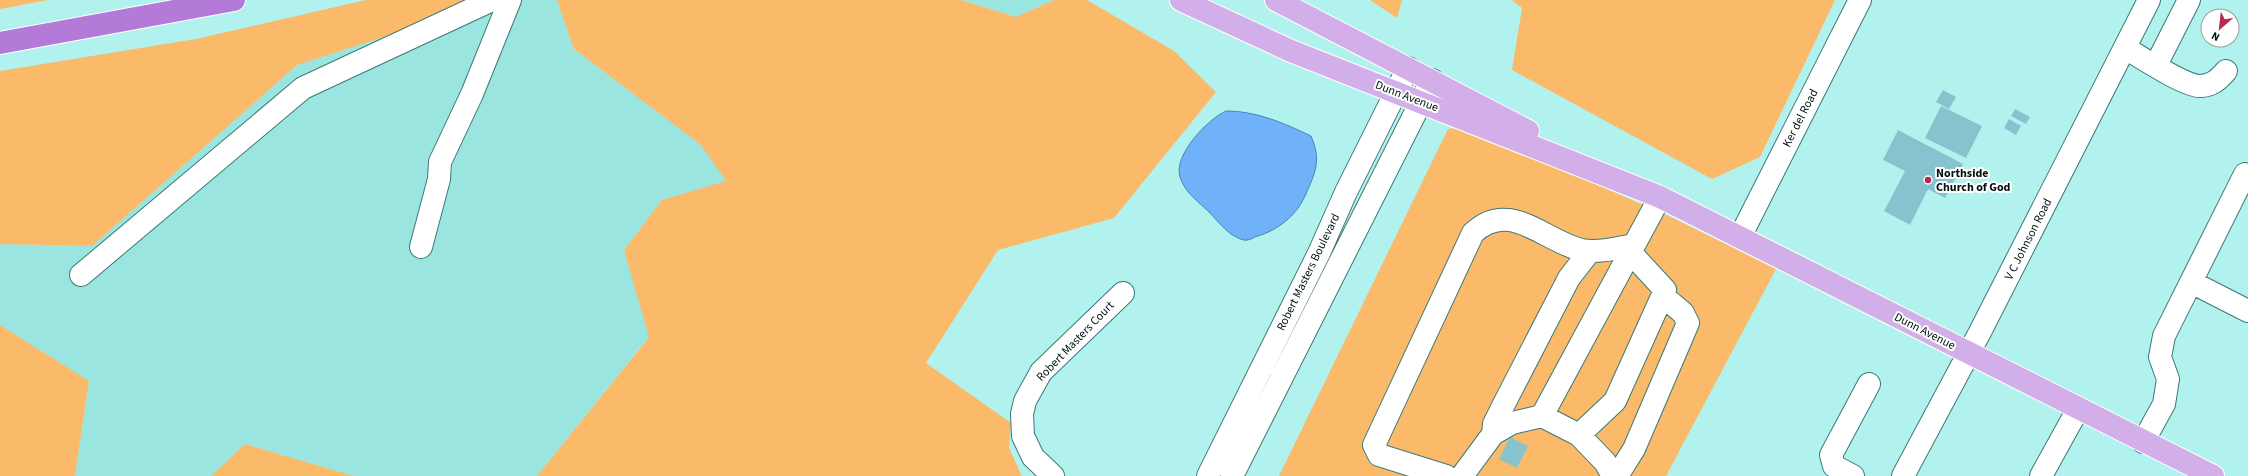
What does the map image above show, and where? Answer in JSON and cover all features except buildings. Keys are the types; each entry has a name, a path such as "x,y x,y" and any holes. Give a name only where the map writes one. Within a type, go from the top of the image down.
{"highway":[{"path":"0,43 234,0"}],"main road":[{"name":"Dunn Avenue","path":"1181,0 1291,51 1421,101 1660,197 2213,476"},
{"name":"Dunn Avenue","path":"1276,0 1636,187"}],"street":[{"path":"81,275 303,88 492,0"},
{"path":"420,247 439,179 440,162 472,94 510,0"},
{"name":"Ker del Road","path":"1740,237 1860,0"},
{"name":"V C Johnson Road","path":"1903,476 1969,353 2149,0"},
{"path":"2156,65 2189,0"},
{"path":"2125,48 2187,82 2199,86 2218,80 2226,71"},
{"name":"Robert Masters Boulevard","path":"1208,476 1319,253 1346,192 1408,68"},
{"name":"Robert Masters Boulevard","path":"1232,476 1432,80"},
{"path":"2144,442 2164,404 2168,379 2160,358 2164,336 2247,172"},
{"path":"1542,416 1660,197"},
{"path":"1446,476 1379,455 1374,445 1473,233 1482,225 1490,222 1511,221 1530,225 1566,244 1582,250 1632,249"},
{"path":"1579,435 1615,401 1665,290 1632,249"},
{"path":"1493,434 1494,424 1569,278 1590,251"},
{"path":"2191,282 2248,311"},
{"name":"Robert Masters Court","path":"1053,476 1033,458 1023,436 1022,414 1025,401 1041,372 1123,293"},
{"path":"1617,476 1634,449 1688,323 1683,313 1663,296"},
{"path":"1853,476 1834,466 1831,455 1870,384"},
{"path":"2041,476 2078,408"},
{"path":"1462,476 1479,450 1493,434 1512,423 1542,416 1579,435 1605,462 1613,476"}],"shaded area":[{"path":"0,0 48,0 0,9"},
{"path":"366,0 463,0 436,20 297,65 92,246 0,244 0,71 196,39"},
{"path":"463,0 557,0 574,49 701,145 727,181 662,200 624,250 649,336 537,476 354,476 245,444 211,476 75,476 89,382 0,325 0,244 92,246 297,65 436,20"},
{"path":"557,0 961,0 1016,17 1054,0 1087,0 1174,51 1216,92 1114,218 998,250 926,363 1011,423 1009,448 1022,476 537,476 649,337 624,250 662,200 726,181 701,145 574,49"},
{"path":"961,0 1054,0 1016,17"},
{"path":"1370,0 1402,0 1397,18"},
{"path":"1512,0 1835,0 1760,157 1712,179 1512,70 1522,8"},
{"path":"1455,128 1559,168 1673,218 1776,269 1666,476 1279,476 1448,129"},
{"path":"0,325 89,381 75,476 0,476"},
{"path":"245,444 354,476 211,476"}],"water":[{"path":"1226,111 1259,115 1301,131 1311,136 1316,153 1316,167 1312,180 1297,210 1286,221 1273,230 1248,240 1233,236 1224,228 1188,192 1180,177 1179,168 1187,149 1210,122"}],"place":[{"name":"Northside Church of God","path":"1928,180"}]}
